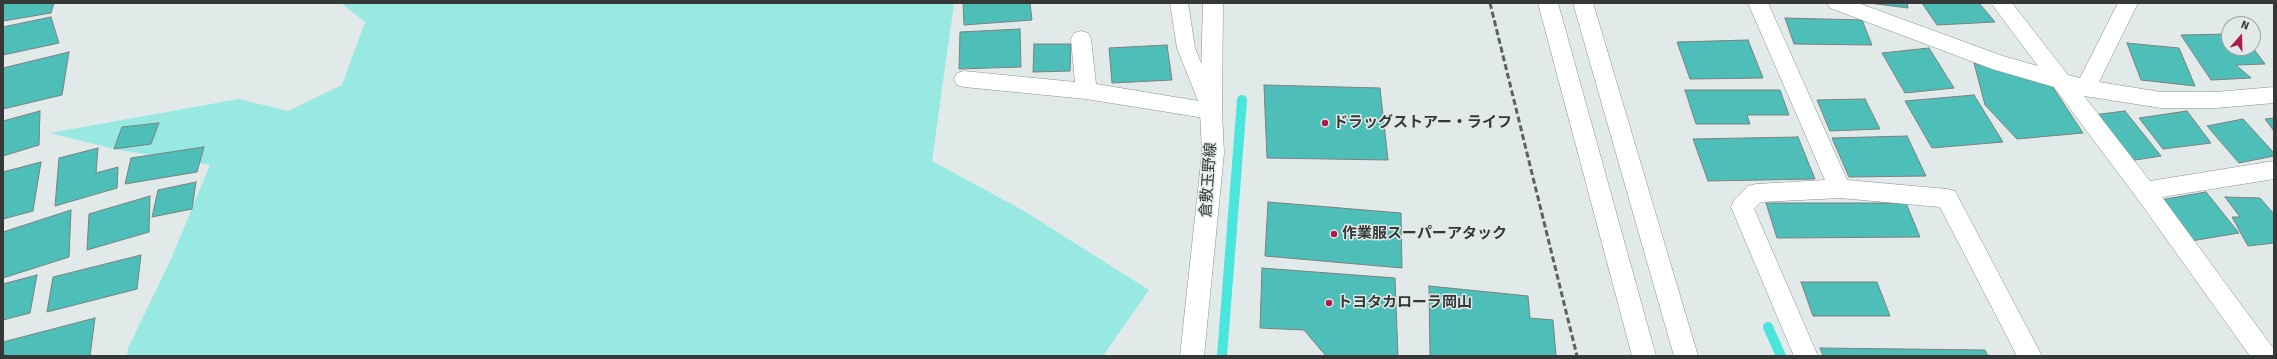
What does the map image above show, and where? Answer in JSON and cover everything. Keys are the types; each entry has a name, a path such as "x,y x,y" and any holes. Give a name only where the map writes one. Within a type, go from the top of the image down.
{"street":[{"name":"倉敷玉野線","path":"1192,356 1213,153 1211,111 1213,3"},
{"path":"1548,3 1644,356"},
{"path":"1583,3 1686,356"},
{"path":"1758,3 1840,189"},
{"path":"2001,3 2145,191 2264,356"},
{"path":"2085,88 2128,3"},
{"path":"1842,4 1999,63 2060,82 2085,88 2161,100 2216,100 2274,95"},
{"path":"1081,39 1086,91"},
{"path":"964,78 1086,91 1211,111"},
{"path":"2145,191 2274,170"},
{"path":"1806,356 1742,207 1756,193 1840,189 1947,198 2030,356"}],"lane":[{"path":"1179,3 1186,48 1211,111"}],"shaded area":[{"path":"341,3 954,3 932,161 1024,211 1149,290 1103,356 127,356 128,348 171,259 210,165 114,149 50,133 239,99 288,111 342,85 365,22"}],"building":[{"path":"3,3 54,3 51,13 3,21"},
{"path":"963,3 1030,3 1032,20 964,25"},
{"path":"1869,3 1907,3 1908,8"},
{"path":"1922,3 1979,3 1995,22 1937,25"},
{"path":"51,17 59,43 3,55 3,27"},
{"path":"1785,18 1862,20 1872,45 1794,44"},
{"path":"1020,29 1021,67 959,69 960,32"},
{"path":"2221,34 2221,56 2259,56 2265,64 2236,65 2251,78 2211,80 2181,35"},
{"path":"1748,40 1763,78 1690,79 1677,42"},
{"path":"2127,43 2179,48 2195,86 2141,80"},
{"path":"1034,44 1071,44 1070,71 1033,72"},
{"path":"1167,45 1172,80 1112,83 1109,48"},
{"path":"1929,48 1954,88 1905,93 1882,53"},
{"path":"69,52 62,95 3,109 3,68"},
{"path":"1974,63 2052,86 2083,133 2017,139 1985,105"},
{"name":"ドラッグストアー・ライフ","path":"1264,85 1380,88 1388,160 1267,158"},
{"path":"1685,90 1780,90 1789,115 1747,115 1750,124 1696,124"},
{"path":"1974,95 2003,142 1932,148 1905,101"},
{"path":"1865,99 1880,129 1830,131 1817,100"},
{"path":"40,111 39,145 3,156 3,121"},
{"path":"2125,111 2161,156 2129,161 2093,115"},
{"path":"2187,111 2211,143 2163,149 2139,118"},
{"path":"2274,118 2274,131 2265,119"},
{"path":"2243,119 2274,153 2274,156 2239,163 2207,126"},
{"path":"159,123 151,144 114,149 122,127"},
{"path":"1907,136 1926,176 1849,177 1832,138"},
{"path":"1798,137 1815,179 1708,181 1693,139"},
{"path":"204,147 197,172 125,184 131,158"},
{"path":"98,148 96,173 118,167 117,188 55,206 59,158"},
{"path":"41,162 33,211 3,219 3,172"},
{"path":"196,182 192,209 152,217 158,190"},
{"path":"2206,192 2239,233 2185,242 2154,201"},
{"path":"150,196 149,232 87,250 89,214"},
{"path":"2225,197 2260,198 2274,214 2274,243 2248,246 2232,217 2240,217"},
{"name":"作業服スーパーアタック","path":"1268,202 1401,213 1402,268 1265,256"},
{"path":"1766,203 1906,203 1920,237 1777,238"},
{"path":"71,210 69,257 3,278 3,232"},
{"path":"141,255 137,289 47,312 53,277"},
{"name":"トヨタカローラ岡山","path":"1262,268 1395,278 1398,356 1326,356 1304,330 1260,328"},
{"path":"37,275 30,313 3,320 3,284"},
{"path":"1801,282 1877,282 1890,316 1813,316"},
{"path":"1429,286 1528,296 1530,318 1553,320 1556,356 1430,356"},
{"path":"95,318 90,356 3,356 3,342"},
{"path":"1820,348 1985,350 1988,356 1823,356"}],"waterway":[{"path":"1222,356 1242,100"},
{"path":"1768,327 1781,356"}],"railway":[{"path":"1490,3 1577,356"}],"place":[{"name":"ドラッグストアー・ライフ","path":"1325,123"},
{"name":"作業服スーパーアタック","path":"1334,234"},
{"name":"トヨタカローラ岡山","path":"1329,303"}]}
